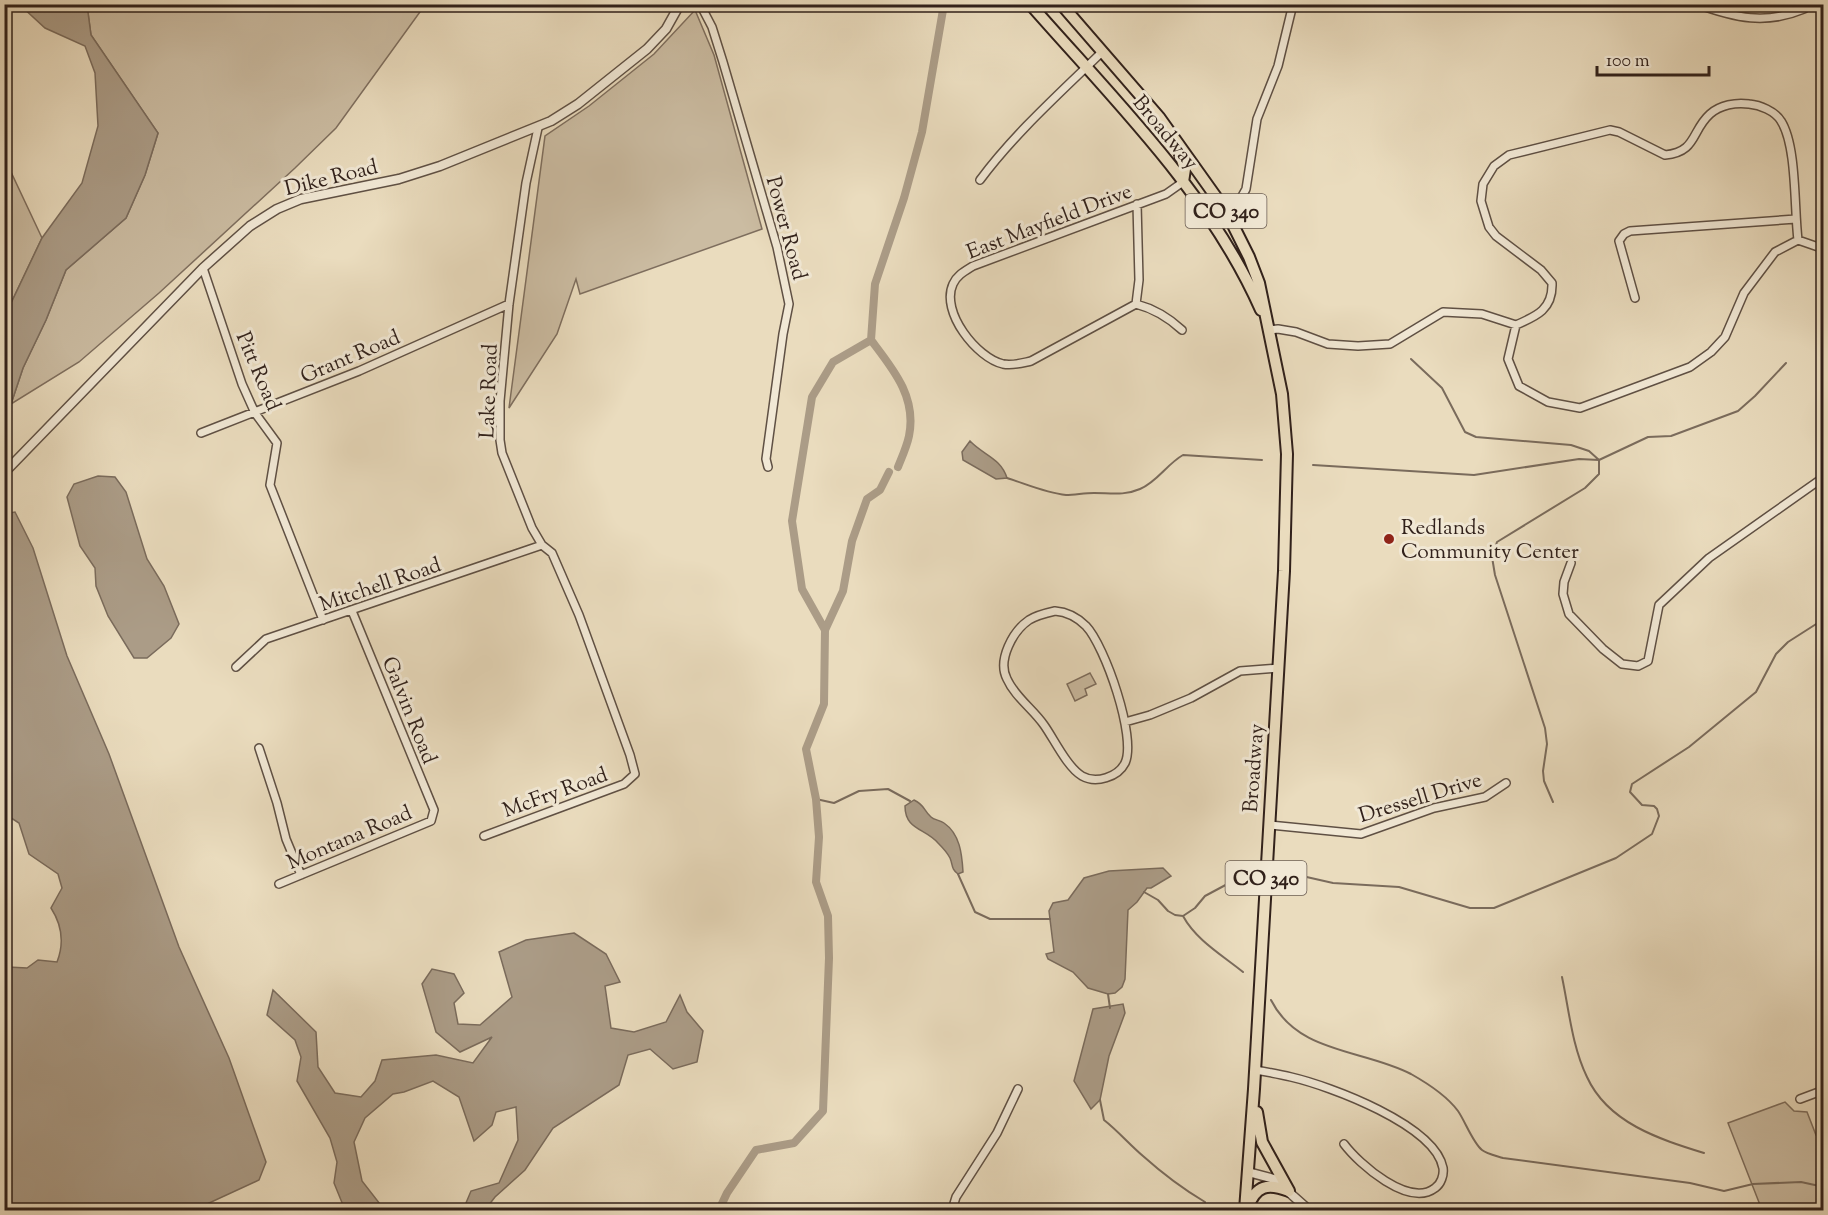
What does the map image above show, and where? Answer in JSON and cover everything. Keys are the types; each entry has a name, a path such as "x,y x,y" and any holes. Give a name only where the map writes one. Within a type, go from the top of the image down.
{"main road":[{"name":"Broadway","path":"1030,4 1183,182 1219,230 1269,330"},
{"name":"Broadway","path":"1061,4 1151,108 1193,162 1226,211 1252,265 1261,291 1282,394 1287,454 1287,503 1246,1210"},
{"path":"1151,108 1181,155 1185,169 1183,182"},
{"path":"1254,1089 1262,1142 1289,1191"},
{"path":"1246,1210 1254,1194 1262,1188 1272,1186 1289,1191"}],"street":[{"name":"Dike Road","path":"4,473 203,268 250,226 288,204 440,166 538,128 578,104 647,49 666,29 680,4"},
{"name":"Power Road","path":"700,4 712,27 723,62 776,243 789,304 766,459 768,467"},
{"path":"1226,211 1241,198 1246,189 1257,119 1278,66 1293,4"},
{"path":"1697,4 1726,15 1763,19 1787,16 1804,9"},
{"path":"980,180 998,157 1102,51"},
{"path":"1269,330 1296,332 1328,344 1358,346 1390,344 1443,312 1482,314 1516,325 1537,316 1551,298 1552,283 1533,262 1496,236 1489,227 1481,201 1483,183 1494,165 1509,155 1610,130 1619,132 1665,155 1671,154 1688,148 1705,119 1723,106 1759,105 1780,118 1786,131 1794,179 1798,240"},
{"name":"Lake Road","path":"538,128 526,183 509,304 500,401 500,440 502,453 532,528 542,545 552,553 579,615 635,774"},
{"name":"East Mayfield Drive","path":"1136,304 1031,361 1004,364 993,360 958,327 950,295 953,284 961,273 973,266 1166,194 1183,182"},
{"path":"1137,204 1140,268 1136,304 1168,317 1182,330"},
{"path":"1635,298 1619,241 1624,234 1630,231 1796,219"},
{"path":"1516,325 1508,359 1519,386 1548,402 1580,408 1690,367 1711,352 1725,337 1744,293 1774,252 1798,240 1824,249"},
{"name":"Pitt Road","path":"203,268 242,384 255,413 277,443 270,485 323,620"},
{"name":"Grant Road","path":"201,433 369,367 509,304"},
{"path":"1571,563 1564,582 1563,594 1569,614 1603,649 1622,664 1638,666 1648,661 1659,605 1709,558 1824,477"},
{"name":"Mitchell Road","path":"236,667 266,639 542,545"},
{"path":"1055,610 1074,615 1088,627 1108,663 1125,722 1129,747 1126,762 1118,772 1100,780 1083,777 1072,766 1043,723 1006,678 1003,666 1008,649 1022,626 1038,615 1055,610"},
{"name":"Galvin Road","path":"352,611 434,810 431,821"},
{"path":"1125,722 1150,715 1191,698 1240,671 1278,668"},
{"path":"259,748 286,839 301,875"},
{"name":"McFry Road","path":"484,837 624,784 635,774"},
{"name":"Dressell Drive","path":"1269,825 1361,834 1434,808 1485,797 1506,783"},
{"name":"Montana Road","path":"279,884 431,821"},
{"path":"1255,1070 1293,1077 1385,1113 1412,1129 1433,1148 1440,1158 1443,1170 1442,1180 1428,1192 1409,1193 1365,1166 1344,1144"},
{"path":"952,1210 956,1197 1007,1116 1018,1089"},
{"path":"1800,1099 1824,1090"},
{"path":"1248,1172 1269,1176 1309,1210"}],"shaded area":[{"path":"20,5 87,5 91,35 158,133 145,175 126,218 66,270 23,368 11,404 5,410 5,311 42,238 82,183 98,126 95,73 85,46 45,28"},
{"path":"87,5 425,5 336,128 295,168 159,293 79,362 11,404 23,368 66,270 126,218 145,175 158,133 91,35"},
{"path":"695,10 714,55 762,229 580,294 576,279 557,334 509,408 545,136 589,106 654,54"},
{"path":"4,163 10,170 42,238 5,311"},
{"path":"970,441 1001,466 1007,478 996,479 963,460 962,452"},
{"path":"98,476 115,477 126,492 147,559 164,586 179,624 171,638 147,658 134,658 108,616 96,586 95,568 80,546 67,497 74,484"},
{"path":"15,512 33,548 67,656 109,754 179,947 229,1058 266,1162 259,1180 194,1210 5,1210 5,956 8,967 27,968 38,960 57,962 61,948 61,935 58,921 51,908 62,888 58,874 29,854 19,823 5,814 4,514"},
{"path":"1090,673 1096,684 1085,689 1087,695 1075,701 1067,684"},
{"path":"914,800 931,817 944,823 954,833 961,851 963,872 958,874 941,846 908,820 905,806"},
{"path":"1163,868 1171,876 1147,888 1128,910 1125,979 1122,987 1115,993 1108,994 1088,988 1073,972 1048,959 1046,954 1054,952 1049,911 1053,903 1068,900 1084,878 1109,871"},
{"path":"574,933 606,954 620,982 605,986 611,1028 634,1032 666,1022 680,995 687,1012 703,1031 697,1062 673,1069 650,1049 628,1055 619,1085 553,1128 525,1170 495,1197 485,1210 463,1210 471,1191 499,1183 518,1140 516,1107 496,1112 492,1125 474,1141 459,1097 433,1081 393,1094 365,1118 354,1142 362,1181 380,1204 381,1210 345,1210 334,1183 337,1162 330,1138 297,1081 301,1057 295,1040 267,1015 273,990 316,1032 318,1067 335,1093 361,1097 375,1081 382,1060 436,1055 473,1063 492,1037 460,1052 436,1032 422,984 432,969 454,974 464,993 454,1003 458,1024 480,1025 512,997 499,952 526,940"},
{"path":"1123,1004 1125,1013 1109,1056 1100,1100 1091,1109 1074,1081 1093,1009"},
{"path":"1785,1102 1794,1111 1807,1112 1816,1135 1823,1133 1823,1210 1762,1210 1728,1123"}],"waterway":[{"path":"898,467 909,436 910,409 895,373 871,340 875,284 904,198 922,132 944,4"},
{"path":"719,1210 727,1193 756,1150 794,1143 823,1111 829,958 828,916 816,882 819,837 816,799 806,749 824,704 825,630 802,589 792,521 812,397 833,362 871,340"},
{"path":"1411,359 1442,388 1465,432 1476,437 1571,445 1589,451 1599,460 1599,474 1585,488 1497,542 1492,557 1495,575 1545,728 1547,744 1543,771 1544,781 1553,802"},
{"path":"1313,465 1474,475 1579,459 1599,460 1648,437 1671,436 1738,411 1786,363"},
{"path":"1007,478 1066,495 1123,493 1146,486 1183,455 1262,460"},
{"path":"825,630 843,591 852,541 867,499 880,490 889,472"},
{"path":"1289,873 1333,883 1399,887 1470,908 1494,908 1616,858 1652,834 1659,816 1654,806 1642,805 1630,792 1632,784 1689,747 1756,692 1776,654 1788,642 1824,619"},
{"path":"816,799 834,803 859,791 888,789 910,801"},
{"path":"958,874 975,912 990,919 1050,919"},
{"path":"1144,892 1158,900 1168,911 1183,916 1195,908 1205,896 1233,881"},
{"path":"1183,916 1202,940 1243,972"},
{"path":"1562,977 1578,1053 1596,1093 1621,1118 1636,1127 1670,1142 1704,1153"},
{"path":"1108,994 1110,1008"},
{"path":"1271,1000 1283,1018 1298,1031 1315,1041 1392,1066 1430,1086 1458,1111 1479,1147 1492,1155 1690,1183 1724,1191 1753,1184 1801,1182 1824,1187"},
{"path":"1100,1100 1104,1120 1158,1169 1205,1202"}],"place":[{"name":"Redlands Community Center","path":"1389,539"}]}
